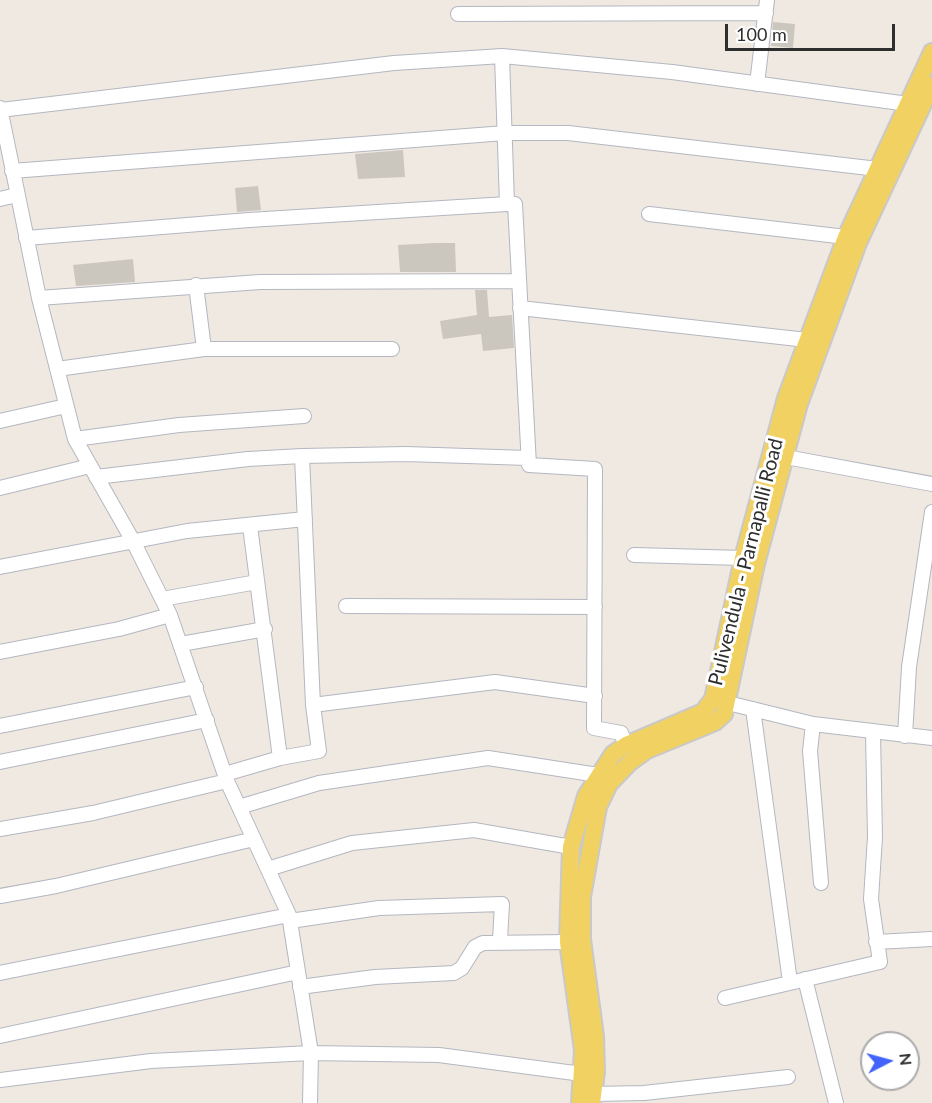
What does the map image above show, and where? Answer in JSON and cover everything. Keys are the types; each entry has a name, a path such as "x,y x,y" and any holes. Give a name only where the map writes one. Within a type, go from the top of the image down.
{"main road":[{"name":"Pulivendula - Parnapalli Road","path":"588,1100 582,1074 580,1025 568,942 572,848 586,796 608,760 626,744 703,711 720,701 756,564 786,399 846,237 878,169 920,110 932,52"},
{"name":"Pulivendula - Parnapalli Road","path":"588,1100 596,1072 595,1036 582,939 582,897 598,807 609,784 629,763 647,750 715,722 724,714 720,701 743,558 777,455 799,404 837,295 932,85"}],"street":[{"path":"458,14 767,7 757,84"},
{"path":"502,56 507,204"},
{"path":"310,1103 310,1053 289,918 226,777 170,615 133,541 75,440 39,298 12,171 5,157 0,109 394,63 502,56 672,72 920,110"},
{"path":"12,171 505,133 568,133 878,169"},
{"path":"0,199 17,195"},
{"path":"26,238 249,220 515,204 529,465 595,470 594,728 621,733 626,744"},
{"path":"649,214 846,237"},
{"path":"39,298 196,285 313,280 519,281"},
{"path":"196,285 204,349"},
{"path":"520,309 807,340"},
{"path":"57,369 204,349 392,349"},
{"path":"0,421 66,406"},
{"path":"75,440 179,425 304,416"},
{"path":"0,488 93,472 248,459 406,454 528,458"},
{"path":"777,455 932,484"},
{"path":"0,829 93,813 226,777 280,758 319,751 313,705 302,456"},
{"path":"905,736 909,667 932,512"},
{"path":"0,567 187,531 305,519"},
{"path":"250,525 280,758"},
{"path":"634,555 743,558"},
{"path":"162,599 257,582"},
{"path":"346,606 595,607"},
{"path":"0,652 119,629 170,615"},
{"path":"181,644 265,629"},
{"path":"313,705 495,682 518,683 548,690 595,696"},
{"path":"0,726 196,687"},
{"path":"720,701 813,724 873,733 932,738"},
{"path":"753,709 790,982"},
{"path":"0,762 207,720"},
{"path":"813,724 810,751 820,883"},
{"path":"725,998 880,962 870,899 875,837 873,733"},
{"path":"239,807 319,783 488,758 598,775"},
{"path":"268,869 352,843 474,830 572,848"},
{"path":"0,896 254,839"},
{"path":"0,973 289,918 379,908 502,904 500,940"},
{"path":"876,942 908,938 932,939"},
{"path":"300,987 375,977 454,973 462,968 475,947 500,940 568,942"},
{"path":"0,1036 298,972"},
{"path":"805,978 836,1103"},
{"path":"0,1080 151,1061 310,1053 440,1055 582,1074"},
{"path":"588,1100 788,1077"}],"building":[{"path":"773,22 795,24 793,48 771,46"},
{"path":"403,150 405,177 358,179 355,154"},
{"path":"258,186 261,210 237,212 235,188"},
{"path":"455,243 456,272 400,272 398,245"},
{"path":"133,259 135,282 76,286 73,265"},
{"path":"475,290 487,290 489,317 512,315 514,348 483,351 481,334 443,339 440,321 477,315"}]}
